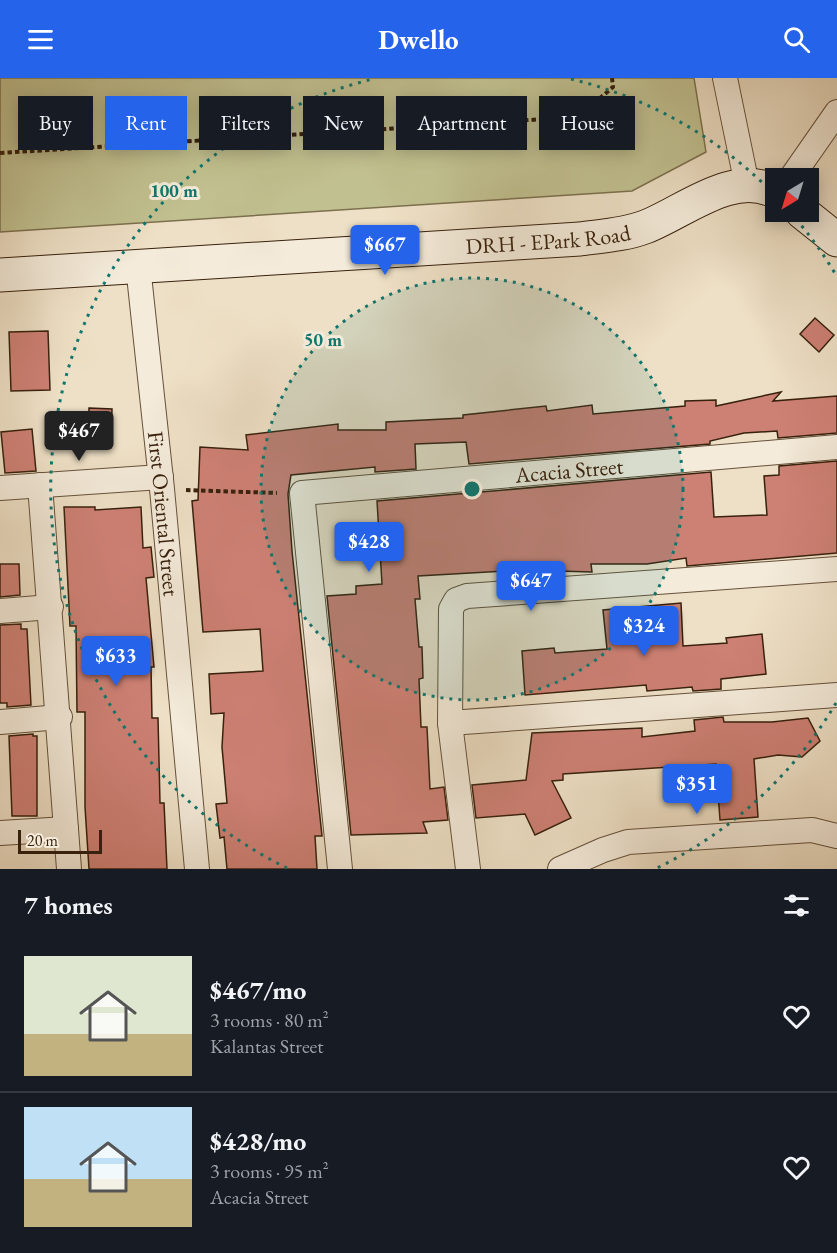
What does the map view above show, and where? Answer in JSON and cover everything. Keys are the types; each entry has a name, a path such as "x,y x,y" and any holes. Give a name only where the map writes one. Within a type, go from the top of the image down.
{"main road":[{"name":"DRH - EPark Road","path":"0,275 620,234 652,224 695,201 722,191 765,186"},
{"path":"814,222 837,240"}],"street":[{"path":"725,78 765,176"},
{"path":"786,168 837,112"},
{"name":"First Oriental Street","path":"138,266 162,483 197,869"},
{"name":"Acacia Street","path":"302,493 837,447"},
{"path":"0,488 162,483"},
{"path":"40,485 60,717 69,869"},
{"path":"302,493 340,869"},
{"path":"468,869 450,723 451,609 456,600 467,596 837,569"},
{"path":"0,611 51,607"},
{"path":"450,723 837,695"},
{"path":"0,722 60,717"},
{"path":"0,833 66,829"},
{"path":"560,869 603,850 651,839 812,830 830,832 837,837"}],"path":[{"path":"0,153 578,117 613,87 612,78"},
{"path":"162,483 302,493"}],"shaded area":[{"path":"0,78 694,78 706,152 632,191 0,232"}],"building":[{"path":"815,318 834,335 819,352 800,334"},
{"path":"48,331 50,390 11,391 9,332"},
{"path":"781,392 773,401 837,396 837,433 778,438 777,431 744,433 710,441 710,444 469,464 466,442 415,444 416,469 375,472 375,467 291,475 288,494 292,551 322,836 315,836 317,869 227,869 224,837 220,838 216,804 227,803 222,747 224,713 211,714 209,674 263,671 260,629 203,632 192,501 198,500 200,447 248,450 246,435 338,424 338,430 386,430 386,422 463,418 463,415 546,406 547,411 592,405 593,414 685,406 685,401 716,400 716,406"},
{"path":"89,408 112,409 111,443 88,443"},
{"path":"32,429 36,471 5,473 1,432"},
{"path":"837,461 837,553 687,566 686,558 647,564 591,564 592,572 521,570 418,576 420,599 415,599 419,647 422,647 423,678 419,679 421,727 427,727 430,789 444,787 448,820 423,822 427,833 351,835 327,596 356,594 356,586 382,584 377,501 711,472 714,517 767,515 764,476 779,475 779,466"},
{"path":"64,507 95,507 95,510 141,507 143,548 151,547 154,577 146,578 154,667 151,667 152,718 158,718 160,803 164,803 167,869 89,869 85,807 85,712 77,712 76,626 70,626"},
{"path":"0,564 19,564 20,595 0,597"},
{"path":"681,603 683,646 727,643 726,638 762,634 766,674 721,679 721,689 693,691 692,687 647,691 646,685 525,695 522,651 554,648 555,653 607,649 603,610"},
{"path":"21,624 21,629 27,629 31,705 7,707 7,703 0,703 0,625"},
{"path":"723,717 724,722 772,722 808,718 820,741 802,757 778,755 754,759 758,817 720,820 716,764 563,774 563,780 552,781 571,818 535,835 525,814 476,818 472,785 526,780 532,733 642,728 642,737 695,731 694,720"},
{"path":"33,734 37,736 37,816 12,816 9,736"}]}
